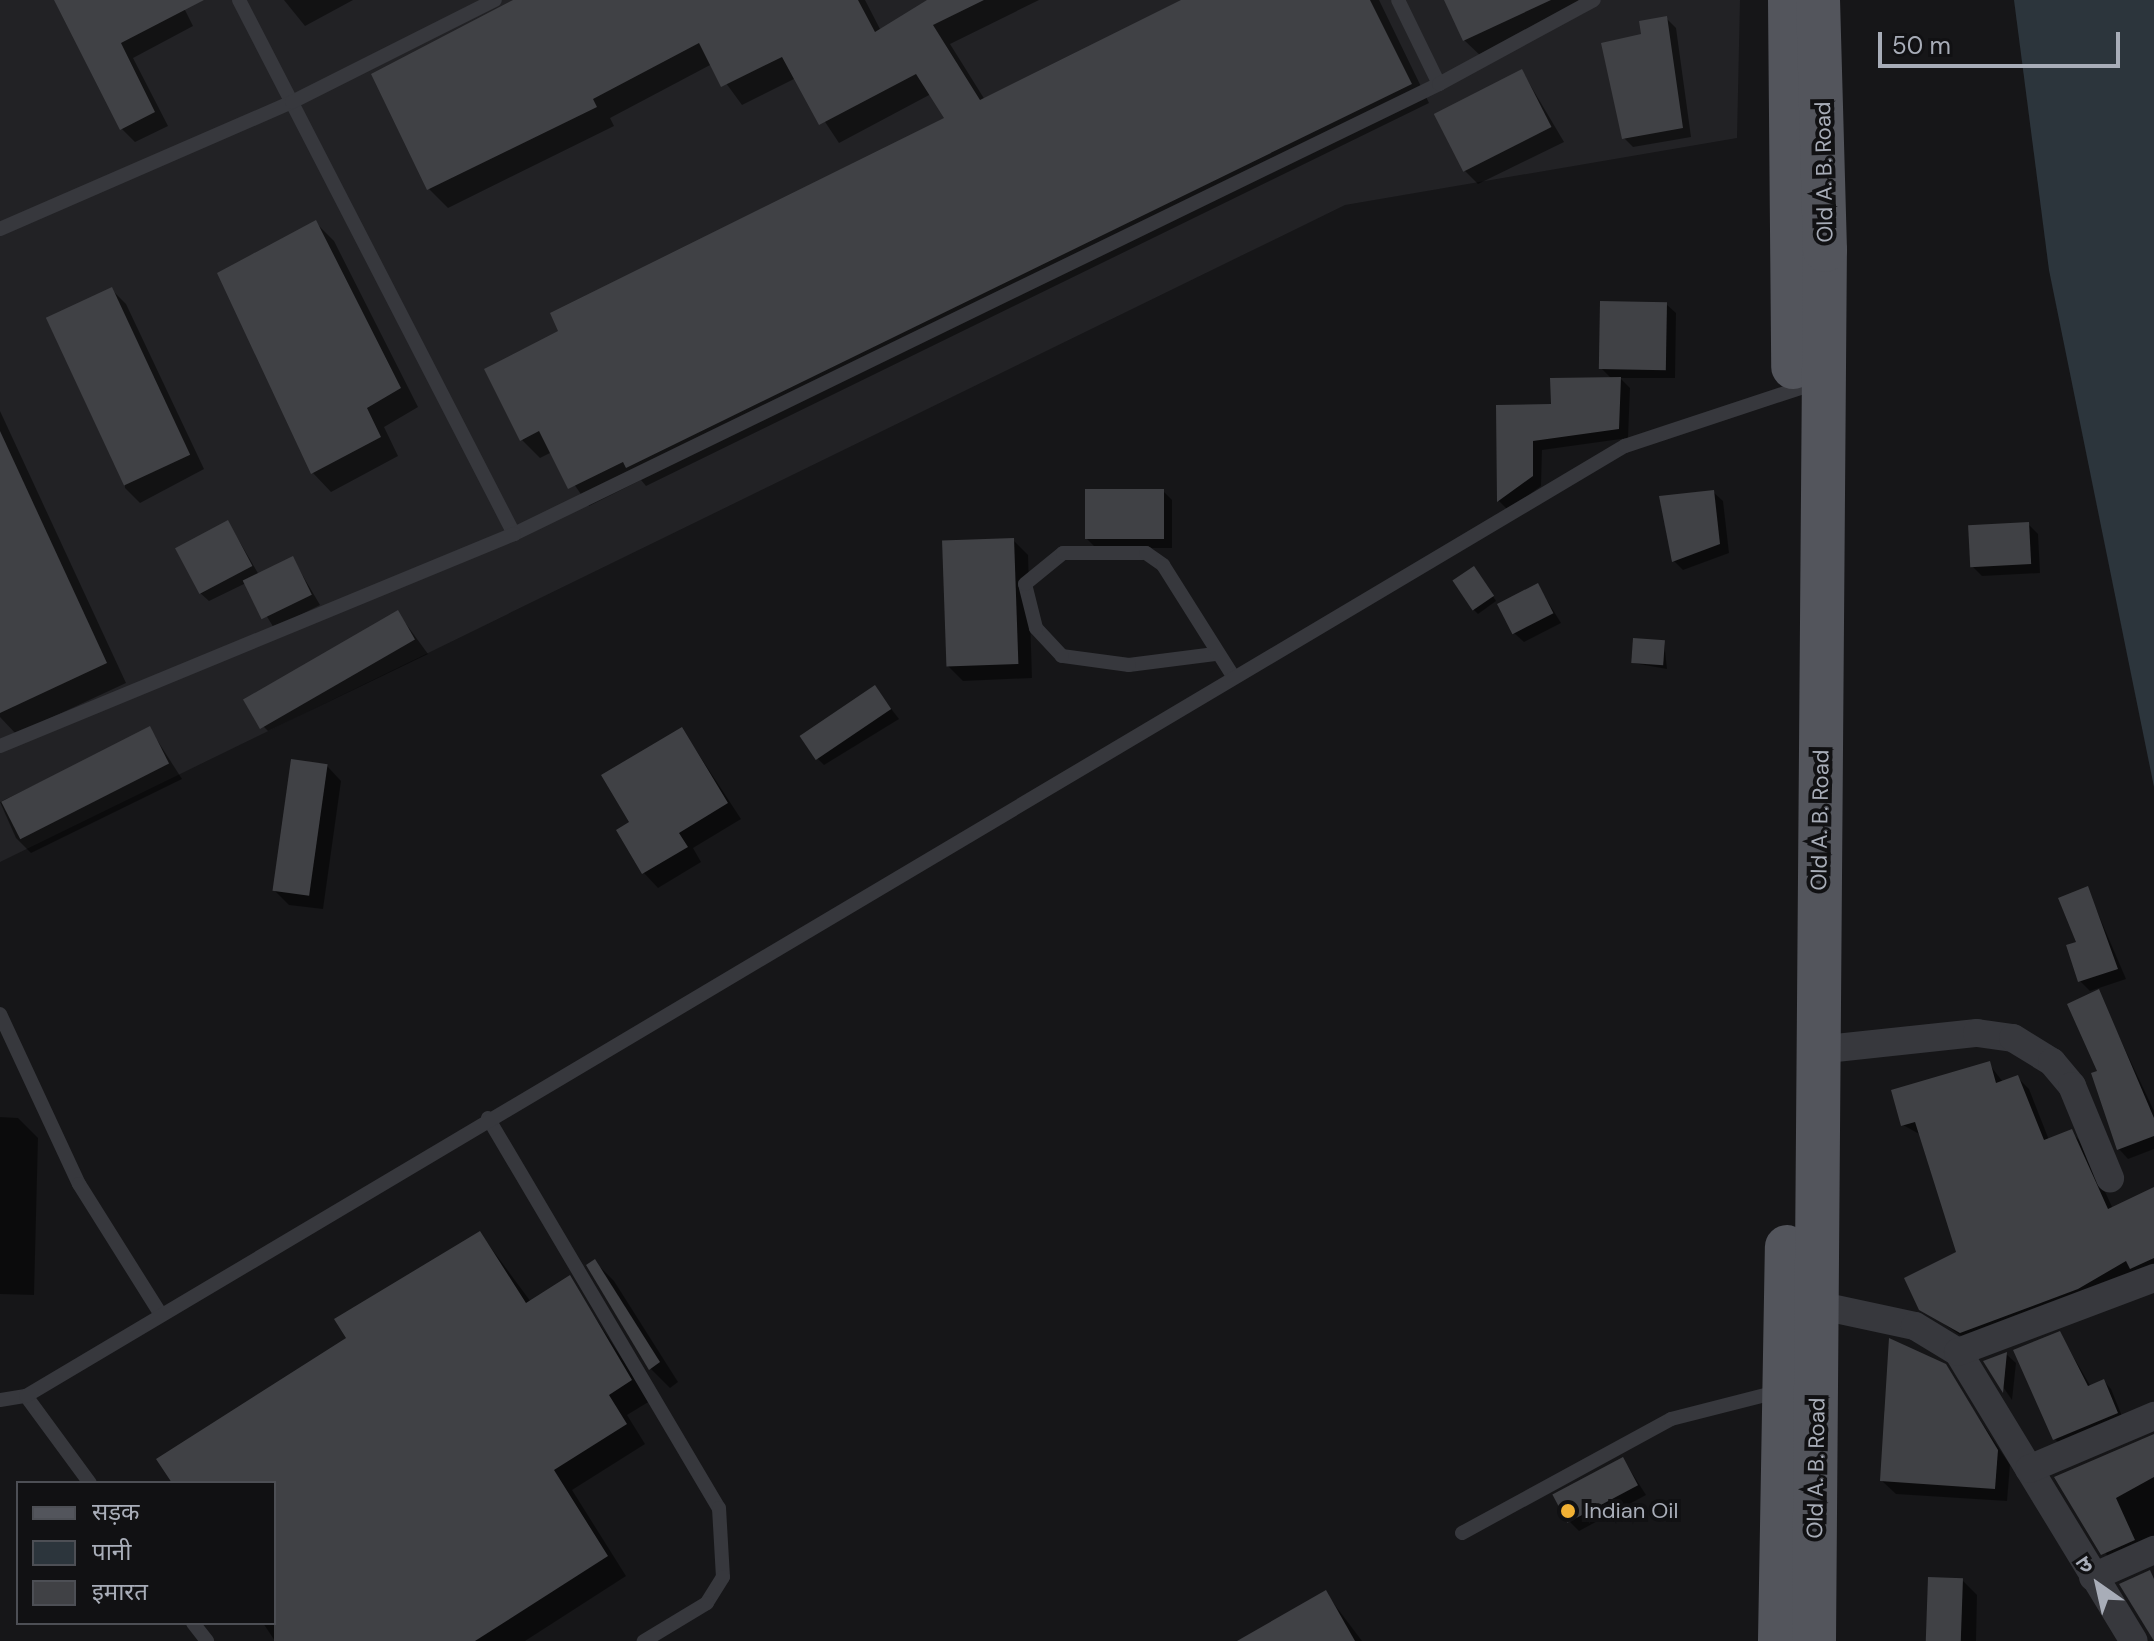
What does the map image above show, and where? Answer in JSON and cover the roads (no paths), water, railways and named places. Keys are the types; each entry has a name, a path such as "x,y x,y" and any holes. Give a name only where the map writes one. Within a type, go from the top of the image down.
{"main road":[{"name":"Old A. B. Road","path":"1790,0 1808,386 1817,1050 1814,1641"},
{"name":"Old A. B. Road","path":"1780,1641 1797,591 1808,386 1818,0"}],"street":[{"path":"1817,1050 1977,1033 2013,1038 2052,1062 2072,1086 2110,1178"},
{"path":"1958,1352 2154,1278"},
{"path":"1817,1305 1915,1326 1958,1352 2134,1641"},
{"path":"2029,1469 2154,1416"},
{"path":"2093,1577 2154,1550"}],"lane":[{"path":"239,0 514,534"},
{"path":"0,229 292,102 495,0"},
{"path":"1398,0 1439,84"},
{"path":"0,746 514,534 1439,84 1594,0"},
{"path":"0,1400 26,1396 488,1118 1625,446 1808,386"},
{"path":"1215,654 1129,665 1062,656 1036,628 1025,584 1063,553 1146,553 1163,565 1215,654 1233,676"},
{"path":"0,1014 79,1184 160,1313"},
{"path":"488,1118 719,1508 723,1577 707,1603 644,1641"},
{"path":"1462,1533 1671,1419 1784,1391"},
{"path":"26,1396 89,1481"},
{"path":"195,1625 207,1641"}],"water":[{"path":"2014,0 2154,0 2154,787 2049,270"}],"place":[{"name":"Indian Oil","path":"1568,1511"}]}
